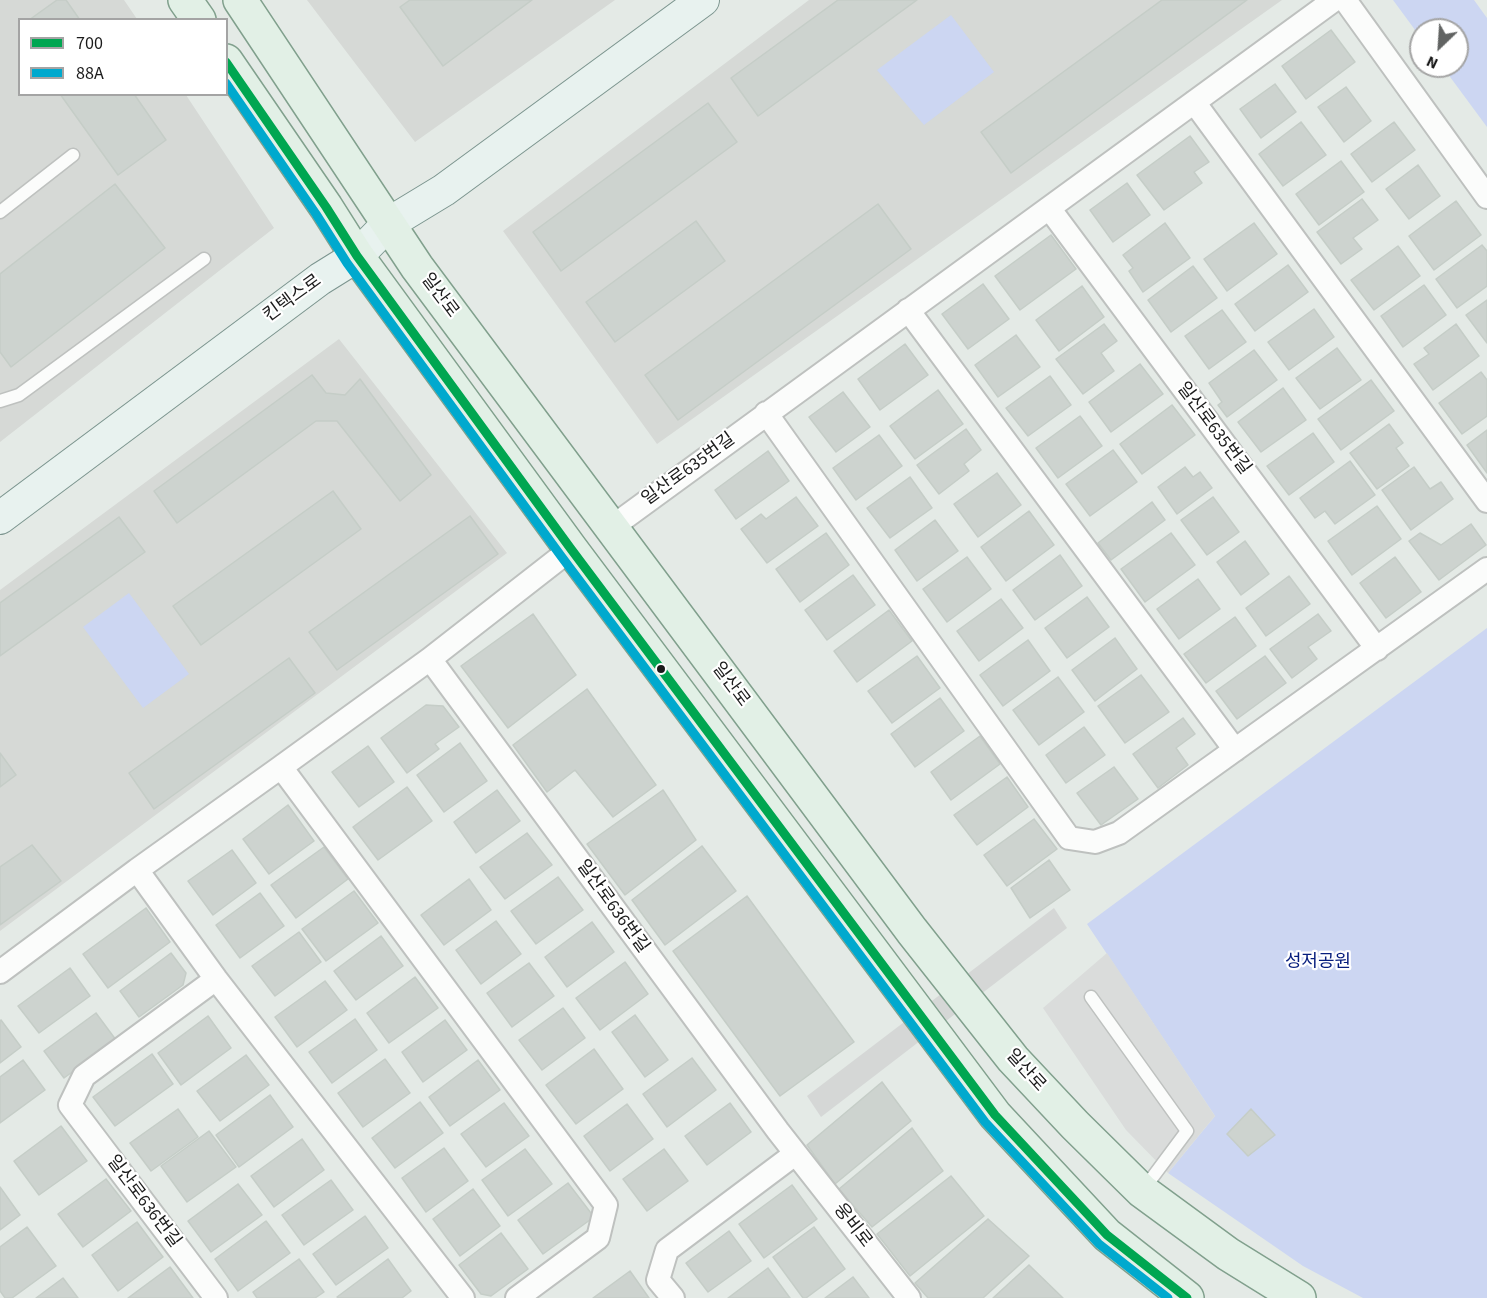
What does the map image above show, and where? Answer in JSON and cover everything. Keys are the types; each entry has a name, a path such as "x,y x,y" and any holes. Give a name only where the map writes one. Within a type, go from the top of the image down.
{"main road":[{"path":"185,0 197,18"},
{"name":"일산로","path":"240,0 417,267 912,931 1013,1059 1142,1191 1228,1254 1299,1298"},
{"name":"킨텍스로","path":"0,518 320,279 357,256 388,224 444,190 703,0"},
{"path":"228,64 357,256 571,549 996,1114 1107,1235 1187,1298"}],"street":[{"name":"일산로635번길","path":"612,527 1334,0"},
{"path":"1345,0 1487,197"},
{"path":"1194,102 1487,501"},
{"name":"일산로635번길","path":"1048,208 1377,650"},
{"path":"908,310 1235,750"},
{"path":"766,413 1069,838 1095,842 1119,833 1487,569"},
{"path":"0,972 430,659 571,549"},
{"name":"일산로636번길","path":"430,659 795,1154"},
{"path":"281,767 606,1205 598,1238 516,1298"},
{"path":"138,870 216,979 463,1298"},
{"name":"일산로636번길","path":"216,979 84,1076 70,1105 216,1298"},
{"path":"666,1289 667,1250 795,1154"},
{"name":"웅비로","path":"795,1154 909,1298"}],"lane":[{"path":"0,212 73,155"},
{"path":"0,401 19,394 204,259"},
{"path":"1091,997 1187,1131 1142,1191"}],"shaded area":[{"path":"0,0 124,0 136,18 18,18 18,96 187,96 274,228 0,442"},
{"path":"307,0 615,0 415,142"},
{"path":"809,0 1282,0 657,444 503,231"},
{"path":"339,339 507,553 0,931 0,590"},
{"path":"1107,953 1215,1116 1168,1173 1126,1130 1043,1008"}],"green space":[{"path":"1393,0 1474,0 1487,18 1487,127 1451,78 1469,78 1469,18 1409,18 1409,22"},
{"path":"951,15 994,72 924,125 877,70"},
{"path":"129,593 189,674 143,708 83,627"},
{"name":"성저공원","path":"1487,628 1487,1298 1363,1298 1303,1266 1168,1173 1215,1116 1087,924"}],"pier":[{"path":"1054,908 1067,928 821,1117 807,1096"}],"building":[{"path":"57,0 66,0 79,18 32,18"},
{"path":"410,0 532,0 443,66 400,7"},
{"path":"838,0 917,0 758,116 731,78"},
{"path":"1162,0 1247,0 1011,173 981,132"},
{"path":"1331,30 1355,62 1306,99 1282,66"},
{"path":"1275,84 1296,112 1261,138 1240,109"},
{"path":"1346,87 1371,121 1344,142 1318,107"},
{"path":"61,96 135,96 166,140 118,175"},
{"path":"708,103 737,142 561,271 533,232"},
{"path":"1301,122 1326,155 1283,186 1259,154"},
{"path":"1394,122 1415,150 1372,182 1351,154"},
{"path":"1190,136 1209,162 1194,172 1202,183 1164,210 1137,175"},
{"path":"1341,161 1364,192 1319,225 1296,194"},
{"path":"1418,165 1440,196 1409,219 1386,189"},
{"path":"1127,183 1150,215 1113,242 1090,210"},
{"path":"115,184 165,248 11,367 0,352 0,274"},
{"path":"1362,199 1378,220 1353,238 1362,249 1341,264 1317,232"},
{"path":"1456,201 1481,235 1434,270 1409,236"},
{"path":"878,204 911,249 678,420 645,375"},
{"path":"696,221 725,261 615,342 586,302"},
{"path":"1165,223 1190,258 1143,292 1129,271 1133,268 1123,255"},
{"path":"1254,223 1277,254 1227,291 1204,259"},
{"path":"1051,235 1076,269 1020,310 995,276"},
{"path":"1482,245 1487,251 1487,286 1457,308 1436,279"},
{"path":"1398,246 1420,276 1374,310 1351,280"},
{"path":"1288,265 1308,292 1255,331 1235,304"},
{"path":"1193,266 1217,298 1171,332 1148,300"},
{"path":"983,284 1009,319 968,349 942,314"},
{"path":"1424,285 1446,315 1403,347 1381,316"},
{"path":"1082,286 1104,317 1059,351 1036,320"},
{"path":"1487,300 1487,343 1466,315"},
{"path":"1314,309 1334,337 1289,370 1268,342"},
{"path":"1222,310 1246,342 1209,369 1185,336"},
{"path":"1104,324 1117,341 1101,353 1114,371 1083,394 1056,359"},
{"path":"1456,324 1479,356 1433,390 1414,364 1429,354 1424,348"},
{"path":"1016,335 1040,367 998,397 975,365"},
{"path":"905,344 928,375 880,410 858,379"},
{"path":"1337,348 1361,380 1320,409 1296,378"},
{"path":"1254,350 1277,380 1227,417 1218,405 1222,402 1209,383"},
{"path":"1140,364 1163,394 1111,432 1089,402"},
{"path":"1481,372 1487,380 1487,416 1462,434 1439,403"},
{"path":"312,375 326,393 345,395 360,379 431,475 400,501 337,421 316,421 177,523 154,491"},
{"path":"1050,376 1071,405 1028,436 1006,408"},
{"path":"1371,380 1394,411 1341,450 1318,419"},
{"path":"1283,388 1306,420 1261,452 1238,422"},
{"path":"938,390 963,424 915,459 890,426"},
{"path":"843,392 870,427 836,452 809,417"},
{"path":"1172,405 1195,435 1142,474 1120,444"},
{"path":"1080,416 1102,446 1058,478 1036,448"},
{"path":"1389,424 1403,443 1396,448 1409,466 1377,489 1350,453"},
{"path":"966,429 981,450 964,464 969,471 939,494 917,465"},
{"path":"1487,430 1487,473 1467,445"},
{"path":"1313,433 1334,462 1289,495 1267,466"},
{"path":"879,435 902,466 856,500 833,468"},
{"path":"1113,450 1137,482 1090,516 1066,484"},
{"path":"768,451 789,481 736,519 715,490"},
{"path":"1350,461 1375,495 1335,524 1325,511 1315,518 1300,498"},
{"path":"1185,467 1193,477 1200,472 1212,488 1177,514 1158,487"},
{"path":"1414,467 1430,489 1441,482 1453,499 1411,530 1382,490"},
{"path":"997,473 1021,505 978,537 954,504"},
{"path":"910,477 932,508 890,538 867,508"},
{"path":"333,491 361,529 201,645 173,606"},
{"path":"796,497 818,526 767,563 741,529 761,514 766,519"},
{"path":"1213,497 1239,532 1207,555 1181,520"},
{"path":"1152,502 1165,520 1111,560 1098,543"},
{"path":"1377,506 1401,539 1352,575 1328,541"},
{"path":"1029,511 1054,545 1006,581 981,547"},
{"path":"470,516 498,554 337,670 309,632"},
{"path":"119,517 145,552 0,656 0,603"},
{"path":"935,520 958,551 917,581 895,550"},
{"path":"1471,524 1486,545 1439,580 1409,541 1420,533 1441,545"},
{"path":"826,533 849,565 800,602 776,569"},
{"path":"1171,533 1195,565 1145,602 1121,569"},
{"path":"1245,541 1269,574 1241,595 1217,562"},
{"path":"1060,555 1082,586 1035,620 1013,590"},
{"path":"967,557 991,589 947,622 923,589"},
{"path":"1395,557 1421,592 1386,618 1360,583"},
{"path":"853,575 875,605 827,640 805,610"},
{"path":"1289,576 1310,604 1266,636 1246,608"},
{"path":"1198,579 1220,609 1179,639 1157,609"},
{"path":"1087,597 1109,627 1067,658 1045,628"},
{"path":"1001,599 1023,628 979,661 957,631"},
{"path":"889,610 912,641 857,682 834,651"},
{"path":"533,614 576,675 508,728 461,666"},
{"path":"1318,614 1331,631 1308,647 1317,659 1292,678 1270,649"},
{"path":"1235,617 1256,646 1206,683 1184,654"},
{"path":"1115,638 1137,669 1095,701 1072,670"},
{"path":"1028,640 1050,671 1003,706 980,675"},
{"path":"917,656 940,688 892,723 868,691"},
{"path":"1265,656 1286,683 1237,719 1216,691"},
{"path":"289,658 315,693 154,809 129,773"},
{"path":"1141,675 1169,712 1125,743 1098,706"},
{"path":"1058,677 1084,712 1039,745 1013,710"},
{"path":"587,689 656,785 613,817 575,770 547,792 513,745"},
{"path":"940,698 964,731 915,767 891,734"},
{"path":"426,705 443,706 459,727 435,744 439,749 407,773 381,738"},
{"path":"1183,718 1195,734 1176,748 1188,765 1158,788 1133,754"},
{"path":"1084,727 1105,755 1066,783 1046,755"},
{"path":"980,736 1000,764 951,800 931,772"},
{"path":"460,743 487,781 444,812 417,775"},
{"path":"368,746 394,782 359,807 332,772"},
{"path":"0,753 16,775 0,787"},
{"path":"1114,767 1138,799 1101,825 1077,793"},
{"path":"1007,777 1028,807 977,845 954,815"},
{"path":"407,787 432,821 378,860 353,827"},
{"path":"497,790 520,821 476,853 454,822"},
{"path":"663,790 696,840 625,895 587,844"},
{"path":"288,805 314,841 269,874 243,839"},
{"path":"1034,819 1057,849 1007,886 984,855"},
{"path":"527,833 552,865 505,899 480,867"},
{"path":"32,845 61,881 0,925 0,867"},
{"path":"702,846 736,891 665,945 632,900"},
{"path":"324,847 348,879 296,918 271,885"},
{"path":"232,850 256,883 213,915 188,881"},
{"path":"1049,860 1070,890 1030,918 1011,888"},
{"path":"558,877 583,910 536,944 511,911"},
{"path":"469,879 491,910 444,945 421,915"},
{"path":"354,891 378,923 326,961 302,929"},
{"path":"260,893 284,926 240,958 216,925"},
{"path":"747,896 854,1042 780,1096 673,951"},
{"path":"146,908 170,942 108,988 83,954"},
{"path":"496,921 521,954 481,984 456,950"},
{"path":"592,922 614,952 567,987 545,957"},
{"path":"299,932 321,962 275,996 252,966"},
{"path":"381,936 403,966 356,1000 334,971"},
{"path":"171,953 186,973 183,985 139,1017 120,991"},
{"path":"625,962 648,994 600,1030 576,998"},
{"path":"529,963 554,996 512,1027 487,993"},
{"path":"70,968 90,996 39,1033 18,1006"},
{"path":"415,977 438,1008 389,1043 367,1013"},
{"path":"325,981 347,1010 297,1047 275,1017"},
{"path":"563,1008 585,1038 542,1070 519,1040"},
{"path":"96,1013 116,1040 64,1078 44,1051"},
{"path":"635,1015 668,1060 645,1077 612,1032"},
{"path":"208,1016 231,1048 181,1085 158,1053"},
{"path":"355,1019 377,1050 332,1083 309,1052"},
{"path":"445,1020 467,1050 423,1082 402,1052"},
{"path":"0,1021 21,1047 0,1063"},
{"path":"594,1049 623,1089 576,1124 546,1085"},
{"path":"152,1054 173,1084 115,1126 93,1097"},
{"path":"246,1055 269,1085 220,1121 197,1091"},
{"path":"692,1058 716,1090 667,1127 643,1094"},
{"path":"385,1059 410,1093 363,1127 338,1093"},
{"path":"23,1060 45,1090 0,1123 0,1077"},
{"path":"478,1060 500,1090 450,1126 429,1097"},
{"path":"882,1082 911,1121 835,1184 807,1145"},
{"path":"270,1095 293,1127 239,1167 216,1135"},
{"path":"420,1102 443,1133 395,1168 372,1138"},
{"path":"504,1103 529,1136 486,1167 461,1134"},
{"path":"730,1103 751,1132 707,1165 685,1136"},
{"path":"627,1104 653,1139 610,1171 584,1136"},
{"path":"178,1109 198,1137 151,1171 130,1143"},
{"path":"1251,1109 1275,1135 1248,1156 1227,1134"},
{"path":"61,1126 87,1161 39,1195 14,1161"},
{"path":"912,1128 943,1171 872,1227 839,1189"},
{"path":"209,1131 236,1167 187,1202 161,1166"},
{"path":"302,1139 324,1170 274,1207 251,1176"},
{"path":"444,1148 468,1181 426,1212 402,1178"},
{"path":"525,1149 552,1184 508,1216 482,1180"},
{"path":"664,1149 688,1181 647,1211 623,1179"},
{"path":"951,1176 984,1216 910,1276 877,1234"},
{"path":"106,1179 131,1211 83,1247 58,1214"},
{"path":"331,1180 353,1210 304,1245 282,1215"},
{"path":"568,1183 594,1217 543,1254 518,1220"},
{"path":"238,1184 262,1215 211,1252 188,1221"},
{"path":"792,1185 817,1219 764,1258 739,1224"},
{"path":"0,1187 20,1215 0,1230"},
{"path":"473,1189 500,1226 460,1256 433,1219"},
{"path":"365,1216 388,1248 336,1285 313,1254"},
{"path":"988,1219 1029,1256 983,1298 928,1298 915,1283"},
{"path":"266,1221 290,1253 238,1291 215,1259"},
{"path":"137,1222 163,1257 118,1291 92,1255"},
{"path":"27,1227 56,1266 12,1298 5,1298 0,1291 0,1247"},
{"path":"814,1227 845,1269 803,1298 773,1257"},
{"path":"729,1231 751,1261 708,1292 686,1263"},
{"path":"501,1233 528,1269 491,1296 481,1294 459,1265"},
{"path":"299,1259 324,1292 315,1298 257,1298 253,1292"},
{"path":"388,1259 411,1291 402,1298 337,1297"},
{"path":"1029,1265 1063,1298 993,1298"},
{"path":"170,1267 193,1298 128,1298"},
{"path":"768,1268 790,1298 728,1298"},
{"path":"630,1271 649,1298 593,1298"},
{"path":"853,1277 869,1298 825,1298"},
{"path":"63,1278 78,1298 36,1298"}],"transit line":[{"name":"700","path":"228,65 357,256 571,549 995,1115 1107,1235 1187,1298"},
{"name":"88A","path":"228,86 347,263 561,556 985,1122 1099,1244 1168,1298"}]}
